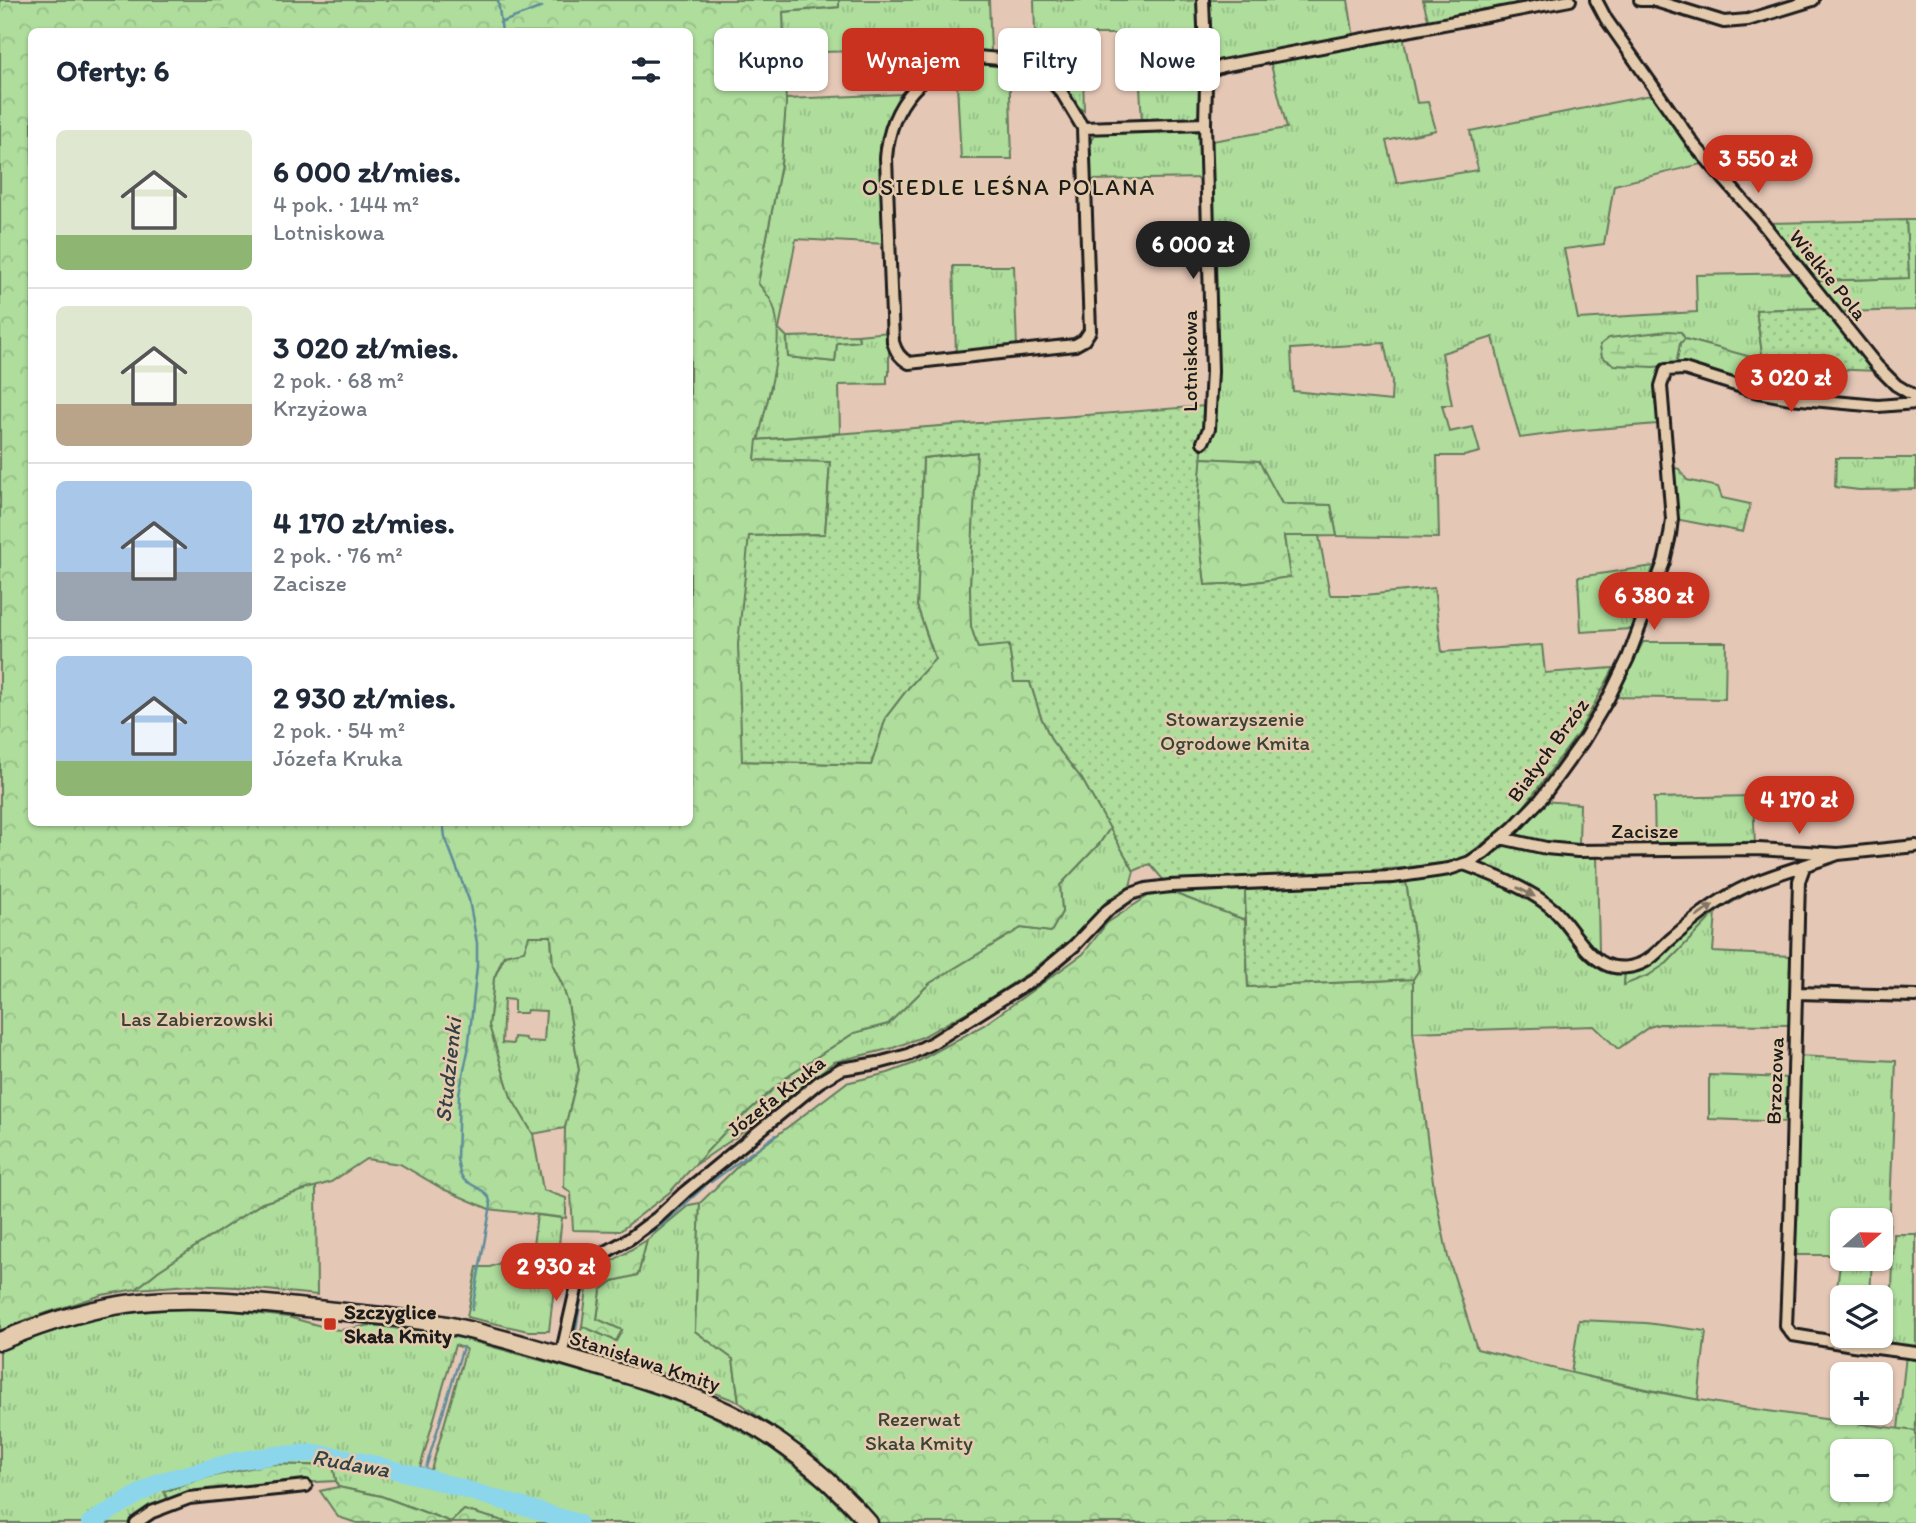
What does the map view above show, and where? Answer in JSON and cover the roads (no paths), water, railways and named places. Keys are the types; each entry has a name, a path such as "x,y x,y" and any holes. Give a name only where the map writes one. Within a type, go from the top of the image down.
{"main road":[{"name":"Stanisława Kmity","path":"0,1341 52,1321 102,1308 147,1301 201,1300 435,1323 499,1338 671,1388 711,1404 772,1437 808,1464 840,1492 869,1523"}],"street":[{"name":"Lotniskowa","path":"1203,0 1204,28"},
{"path":"1220,67 1570,0"},
{"name":"Wielkie Pola","path":"1596,0 1606,19 1695,146 1760,220 1877,366 1896,385 1916,397"},
{"path":"1640,0 1652,0 1724,22 1748,20 1813,0"},
{"path":"978,57 1009,60 1028,67 1052,82 1062,93 1083,128 1091,324 1088,336 1079,344 1070,346 915,364 904,360 895,350 893,342 886,158 892,127 907,97 934,72 953,63 978,57"},
{"name":"Lotniskowa","path":"1203,442 1209,429 1212,371 1206,91"},
{"path":"1083,128 1205,124"},
{"name":"Białych Brzóz","path":"1151,888 1275,880 1393,877 1449,869 1470,862 1501,838 1541,799 1583,741 1608,699 1628,658 1664,562 1672,519 1661,386 1666,370 1684,369 1758,392 1790,398 1878,406 1916,403"},
{"name":"Zacisze","path":"1501,838 1546,848 1578,851 1758,849 1838,854 1916,846"},
{"path":"1464,864 1493,875 1540,899 1555,911 1599,960 1610,966 1622,967 1644,962 1706,910 1738,890 1761,879 1838,854"},
{"name":"Brzozowa","path":"1804,867 1798,881 1786,1326 1793,1335 1916,1353"},
{"name":"Józefa Kruka","path":"561,1356 579,1276 586,1263 629,1239 657,1218 819,1082 841,1069 908,1055 932,1043 1037,977 1074,946 1108,910 1131,894 1151,888"},
{"path":"1796,993 1916,996"},
{"path":"136,1523 152,1512 189,1498 306,1486"}],"waterway":[{"name":"Studzienki","path":"498,0 502,28"},
{"path":"500,23 542,7"},
{"name":"Studzienki","path":"444,826 445,837 469,900 477,943 468,1051 459,1094 457,1159 464,1180 483,1191 491,1205 472,1310"},
{"path":"711,1182 776,1135"},
{"path":"573,1347 584,1282 593,1268 662,1225 706,1185"},
{"name":"Studzienki","path":"423,1477 463,1347"},
{"name":"Rudawa","path":"90,1523 159,1482 237,1461 314,1453 347,1458 423,1477 578,1523"}],"place":[{"name":"Szczyglice Skała Kmity","path":"330,1324"}],"district":[{"name":"OSIEDLE LEŚNA POLANA","path":"1009,187"}],"park label":[{"name":"Stowarzyszenie Ogrodowe Kmita","path":"1235,731"},
{"name":"Las Zabierzowski","path":"197,1019"},
{"name":"Rezerwat Skała Kmity","path":"919,1431"}]}
